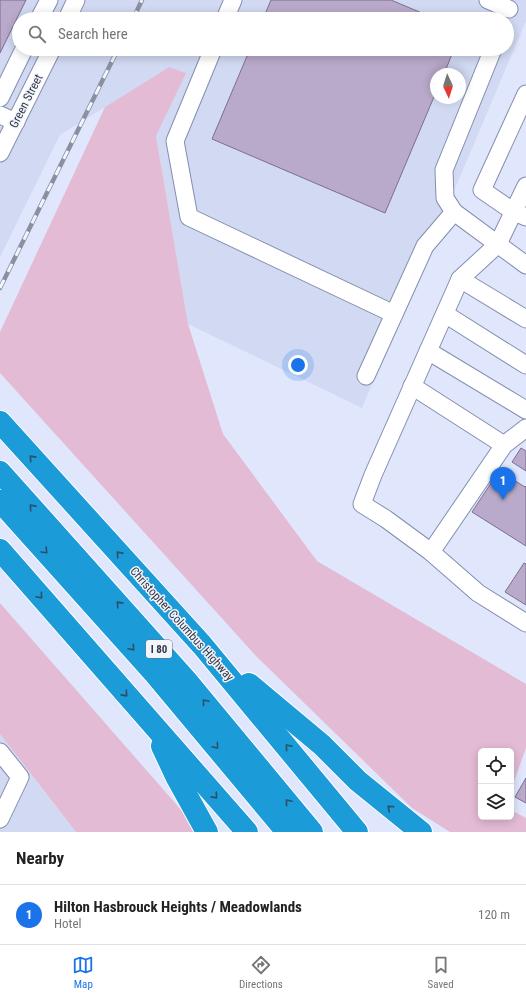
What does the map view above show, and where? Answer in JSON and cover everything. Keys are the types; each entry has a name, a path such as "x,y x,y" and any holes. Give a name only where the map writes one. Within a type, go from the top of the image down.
{"highway":[{"name":"Christopher Columbus Highway","path":"0,422 202,645 357,832"},
{"name":"I 80","path":"0,472 186,680 312,832"},
{"name":"I 80","path":"0,501 155,674 287,832"},
{"path":"0,550 247,832"},
{"path":"202,645 322,745 358,781 421,832"},
{"path":"152,725 177,778 207,832"}],"street":[{"path":"43,12 49,0"},
{"path":"70,12 76,0"},
{"path":"228,12 233,0"},
{"path":"488,0 509,9"},
{"path":"0,98 21,56"},
{"name":"Green Street","path":"0,153 49,56"},
{"path":"210,56 175,141 189,218 394,314"},
{"path":"490,56 444,170 445,198 454,212 526,265"},
{"path":"520,214 482,190 526,94"},
{"path":"0,115 16,122"},
{"path":"526,186 520,214 498,244 460,279 373,475 362,504 386,519 431,552 478,593 526,622"},
{"path":"366,376 425,246 454,212"},
{"path":"460,279 526,319"},
{"path":"444,314 526,364"},
{"path":"428,351 526,410"},
{"path":"412,386 504,445"},
{"path":"431,552 504,445 526,428"},
{"path":"0,752 20,777 0,819"}],"shaded area":[{"path":"0,0 526,0 526,21 514,49 514,12 12,12 12,56 511,56 362,408 188,324 156,136 185,73 169,67 60,135 0,257"},
{"path":"169,67 186,73 156,136 188,324 223,434 317,561 526,684 526,748 514,782 514,748 478,748 478,820 514,820 514,812 526,818 526,832 450,832 412,808 257,657 0,373 0,332 105,107"},
{"path":"0,603 190,820 196,832 76,832 0,734"},
{"path":"0,734 53,803 76,832 0,832"}],"building":[{"path":"0,0 26,0 20,12 12,12 12,29 0,53"},
{"path":"271,0 391,0 419,12 266,12"},
{"path":"247,56 451,56 446,68 430,68 431,104 385,213 212,139"},
{"path":"521,448 526,451 526,471 512,462"},
{"path":"499,471 525,487 526,486 526,546 472,512"},
{"path":"524,563 526,564 526,605 505,592"},
{"path":"526,778 526,803 515,797"}],"railway":[{"path":"136,12 142,0"},
{"path":"0,288 115,56"}],"place":[{"name":"Hilton Hasbrouck Heights / Meadowlands","path":"503,500"}]}
